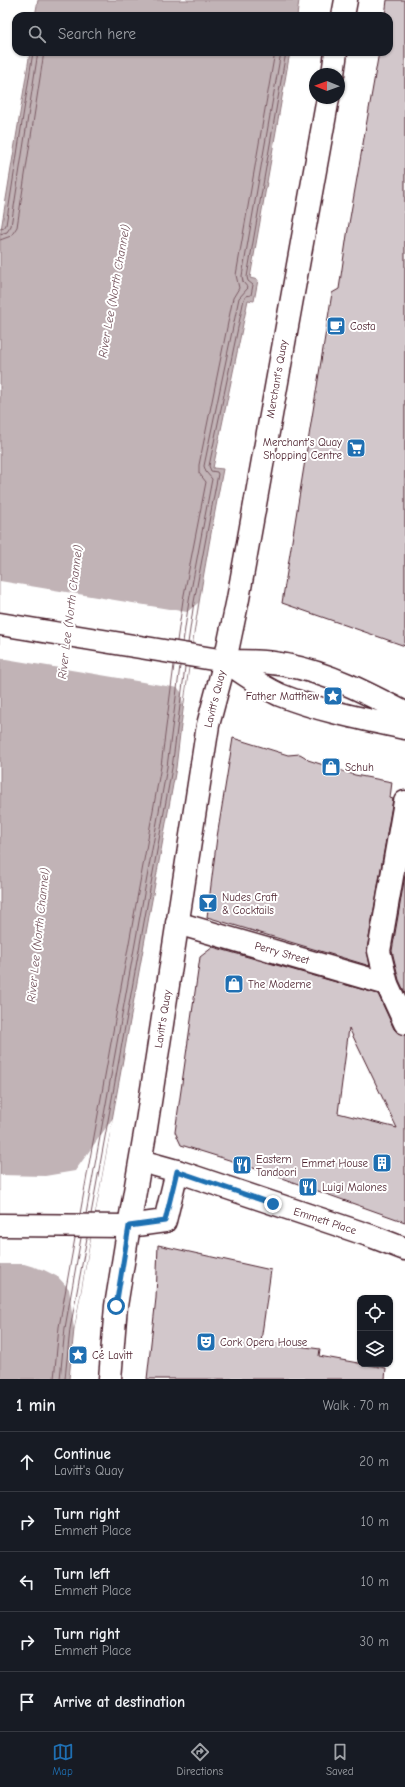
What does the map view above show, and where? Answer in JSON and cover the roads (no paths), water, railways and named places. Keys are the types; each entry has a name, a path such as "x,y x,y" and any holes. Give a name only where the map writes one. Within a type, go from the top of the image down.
{"main road":[{"path":"344,12 346,0"},
{"path":"334,68 335,56"},
{"name":"Merchant's Quay","path":"225,661 242,578 327,104"},
{"path":"0,624 225,661 257,661 287,665 322,675 359,689 405,713"},
{"path":"225,661 252,680 280,694 313,706 405,728"},
{"name":"Lavitt's Quay","path":"110,1379 116,1306 141,1161 208,725 225,661"},
{"path":"405,802 379,951 387,984 405,1023"},
{"name":"Perry Street","path":"177,923 387,984"},
{"name":"Emmett Place","path":"141,1161 177,1171 371,1236 405,1249"},
{"path":"0,1225 93,1227 129,1226 165,1221 177,1171"}],"water":[{"path":"38,0 299,0 298,12 36,12"},
{"name":"River Lee (North Channel)","path":"29,56 289,56 250,278 258,280 254,301 248,300 213,468 223,469 196,618 176,768 74,1329 69,1379 0,1379 0,236"}],"place":[{"name":"Costa","path":"336,326"},
{"name":"Merchant's Quay Shopping Centre","path":"356,448"},
{"name":"Father Matthew","path":"333,696"},
{"name":"Schuh","path":"331,767"},
{"name":"Nudes Craft & Cocktails","path":"208,903"},
{"name":"The Moderne","path":"234,984"},
{"name":"Emmet House","path":"382,1163"},
{"name":"Eastern Tandoori","path":"242,1165"},
{"name":"Luigi Malones","path":"308,1187"},
{"name":"Cork Opera House","path":"206,1342"},
{"name":"Cé Lavitt","path":"78,1355"}]}
